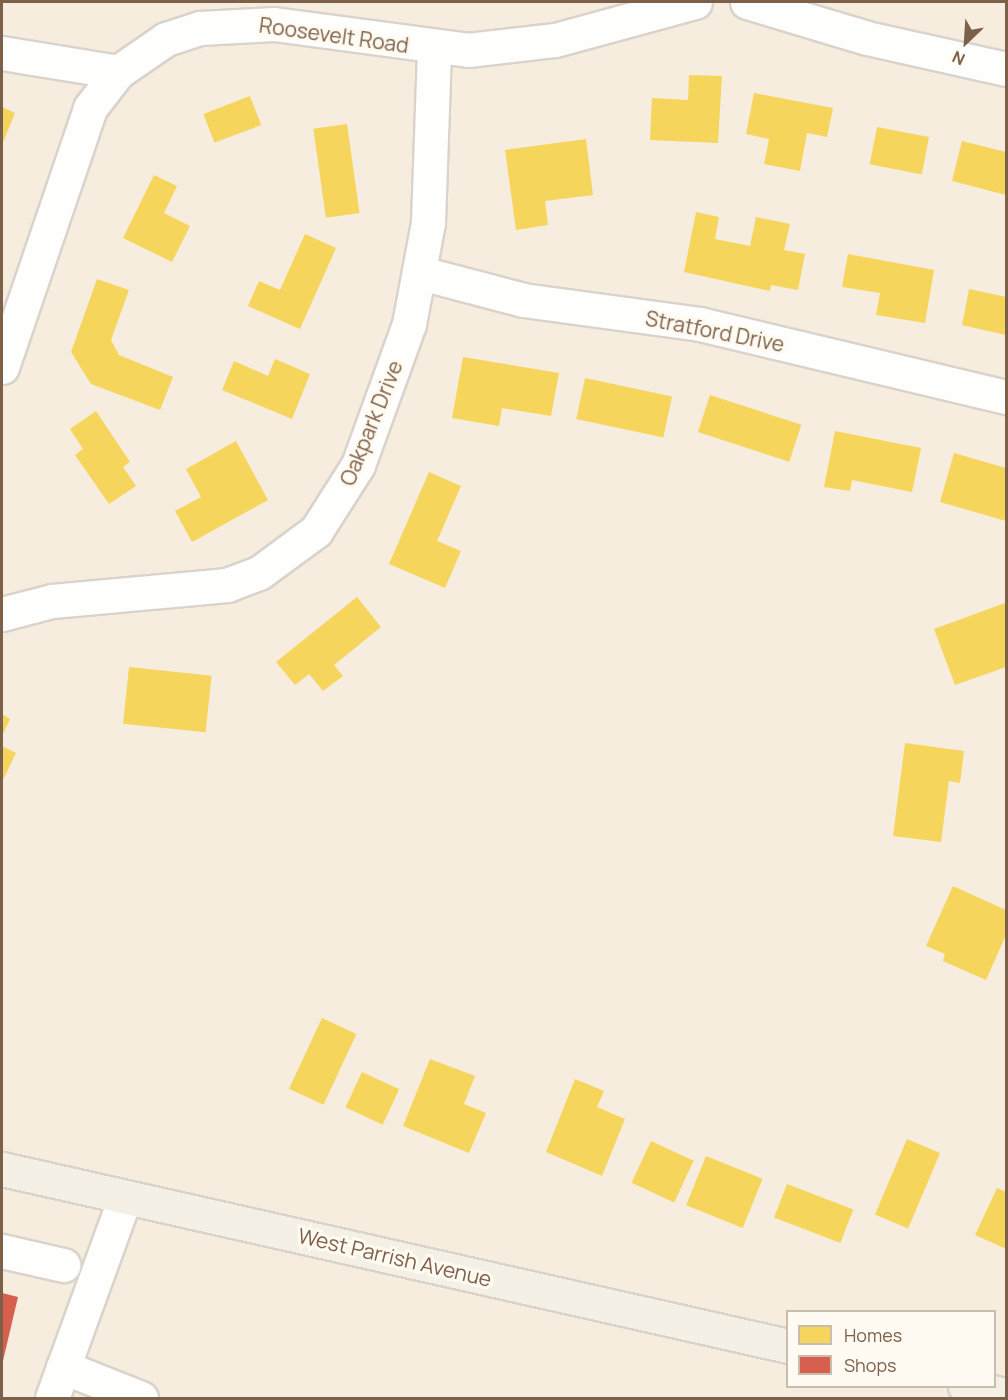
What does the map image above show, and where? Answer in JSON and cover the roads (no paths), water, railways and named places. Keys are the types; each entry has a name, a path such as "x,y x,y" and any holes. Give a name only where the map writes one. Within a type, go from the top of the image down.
{"main road":[{"name":"West Parrish Avenue","path":"2,1169 786,1346"},
{"path":"967,1391 1006,1395"}],"street":[{"name":"Roosevelt Road","path":"2,367 90,108 118,72 166,39 236,23 274,24 434,49 555,40 695,2"},
{"path":"747,2 867,38 1006,69"},
{"name":"Oakpark Drive","path":"2,614 52,601 227,585 289,554 316,531 358,465 409,324 421,273 434,49"},
{"path":"2,53 118,72"},
{"name":"Stratford Drive","path":"421,273 524,300 700,324 1006,397"},
{"path":"52,1398 125,1197"},
{"path":"2,1251 63,1265"},
{"path":"63,1367 141,1398"}]}
